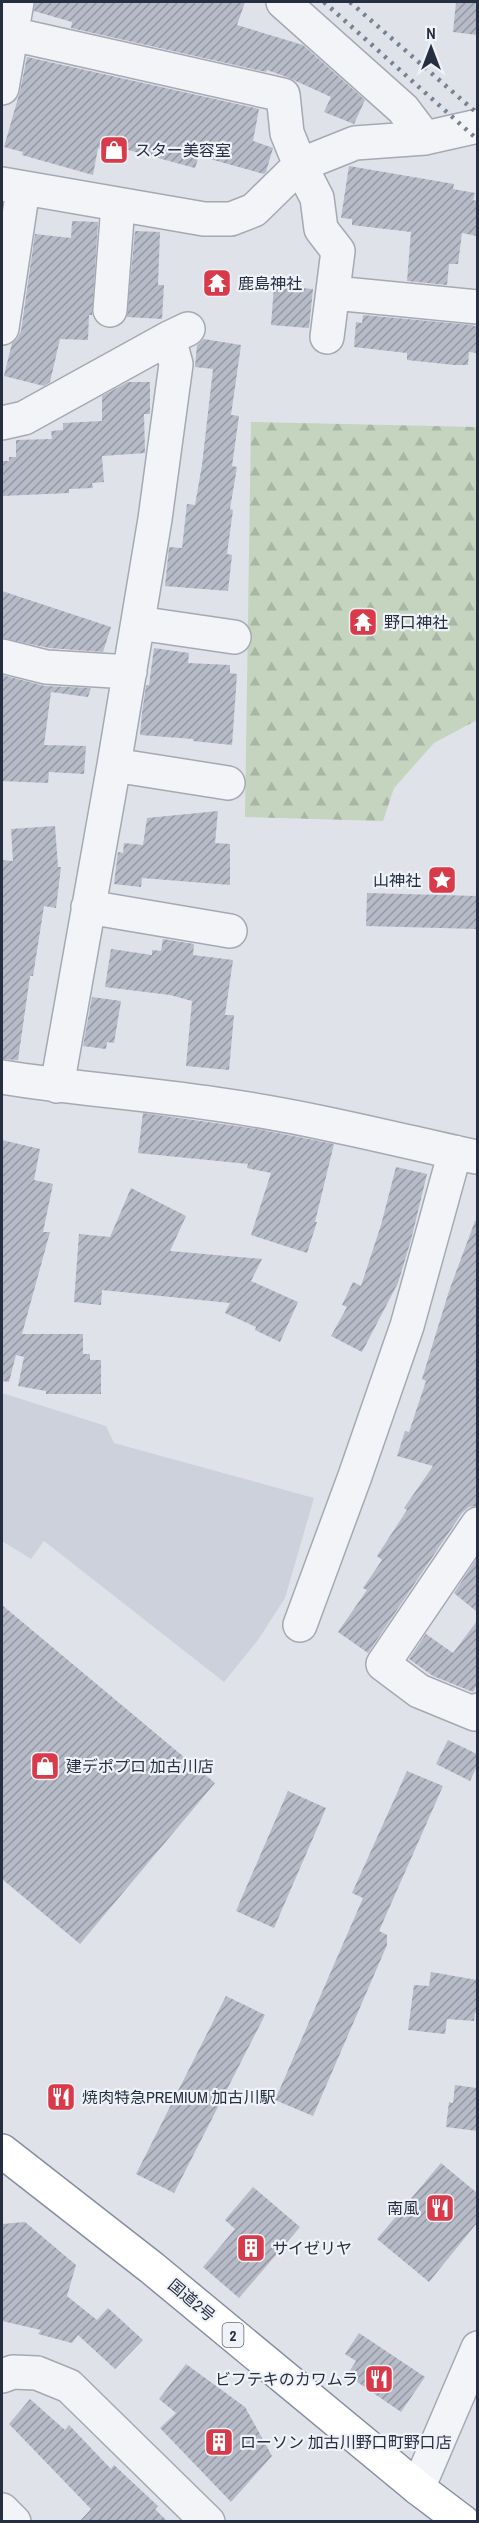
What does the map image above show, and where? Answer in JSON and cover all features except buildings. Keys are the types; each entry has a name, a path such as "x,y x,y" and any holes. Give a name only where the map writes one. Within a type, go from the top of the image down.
{"highway":[{"name":"国道2号","path":"2,2151 152,2268 418,2488 463,2522"}],"street":[{"path":"2,88 17,2"},
{"path":"283,2 403,109 424,138"},
{"path":"12,34 283,95 287,133 317,198 321,230 338,251 327,338"},
{"path":"2,328 12,187 204,219 231,219 254,210 300,165 355,143 424,138 477,126"},
{"path":"110,310 118,205"},
{"path":"334,293 477,307"},
{"path":"2,423 24,418 178,333 176,364 138,623 57,1086"},
{"path":"138,623 234,637"},
{"path":"2,656 46,667 130,672"},
{"path":"114,765 228,783"},
{"path":"88,907 230,931"},
{"path":"2,1077 57,1086 229,1106 386,1136 466,1155 355,1476 300,1625"},
{"path":"477,1524 383,1664 419,1691 475,1714 477,1710"},
{"path":"418,2488 477,2348"},
{"path":"2,2376 13,2372 37,2373 69,2386 208,2522"},
{"path":"2,2510 14,2522"}],"shaded area":[{"path":"2,1393 106,1426 114,1443 314,1498 285,1598 258,1640 224,1682 44,1541 31,1559 2,1541"}],"green space":[{"path":"251,422 477,427 477,720 434,743 394,788 383,821 245,817"}],"railway":[{"path":"324,2 478,140"},
{"path":"350,2 478,114"}],"place":[{"name":"スター美容室","path":"114,150"},
{"name":"鹿島神社","path":"217,283"},
{"name":"野口神社","path":"363,622"},
{"name":"山神社","path":"442,880"},
{"name":"建デポプロ 加古川店","path":"45,1766"},
{"name":"焼肉特急PREMIUM 加古川駅","path":"61,2097"},
{"name":"南風","path":"440,2208"},
{"name":"サイゼリヤ","path":"251,2248"},
{"name":"ビフテキのカワムラ","path":"379,2379"},
{"name":"ローソン 加古川野口町野口店","path":"219,2442"}]}
